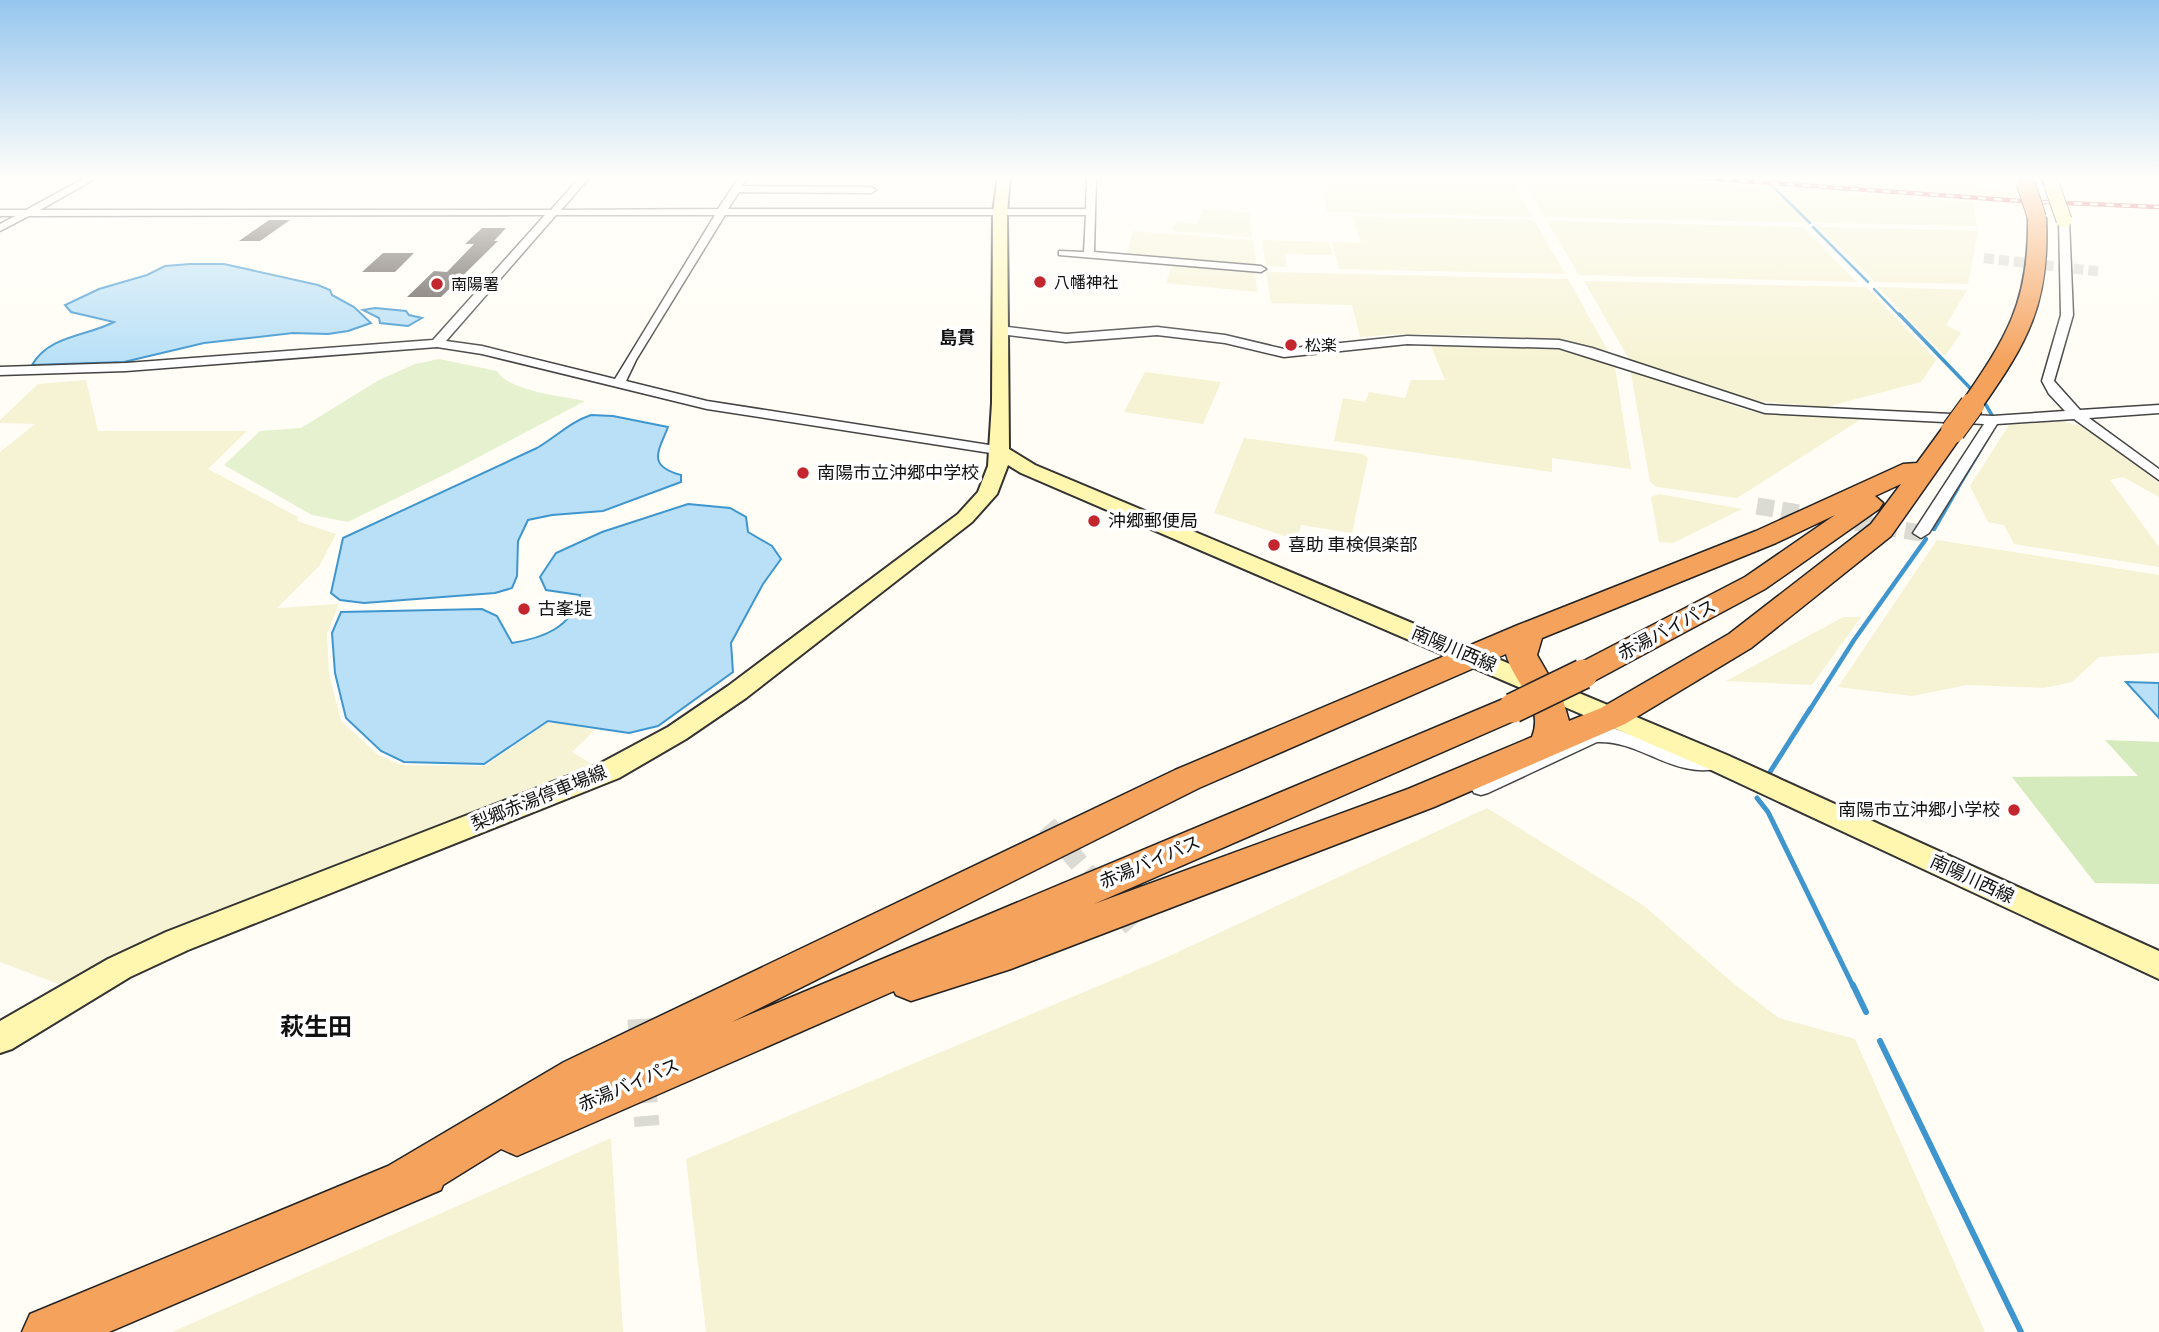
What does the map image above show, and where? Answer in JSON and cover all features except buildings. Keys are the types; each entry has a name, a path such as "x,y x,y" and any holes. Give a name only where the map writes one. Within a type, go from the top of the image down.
{"highway":[{"name":"赤湯バイパス","path":"48,1332 405,1182 1583,674 1755,583 1838,527 1912,468 1953,431 1997,370 2031,305 2038,276 2037,238"},
{"path":"749,1033 998,957 1421,798 1613,716 1740,641 1805,593 1881,530 1953,431"},
{"path":"405,1182 580,1076 1186,779 1529,632 1766,537 1912,468"},
{"path":"1529,632 1521,655 1528,674 1527,697 1555,719 1553,734 1543,748"}],"main road":[{"path":"997,450 1001,435 1000,238"},
{"name":"南陽川西線","path":"997,450 1028,469 1470,657 1527,697 1613,716 2159,966"},
{"name":"梨郷赤湯停車場線","path":"0,1038 119,968 177,941 609,771 677,733 737,692 965,518 987,494 998,466 997,450"}],"street":[{"path":"438,343 530,238"},
{"path":"619,383 630,360 705,238"},
{"path":"1089,255 1090,238"},
{"path":"2065,238 2067,315 2048,381 2056,396 2159,475"},
{"path":"1063,253 1261,269"},
{"path":"1000,330 1066,338 1139,331 1166,332 1225,339 1284,353 1407,340 1559,344 1765,409 1993,420 2159,409"},
{"path":"0,371 126,367 438,343 482,350 748,413 997,450"},
{"path":"1921,533 1993,420"},
{"path":"1481,788 1594,736 1613,735 1671,760 1689,764 1718,762"}],"shaded area":[{"path":"1131,238 1253,240 1257,267 1127,256"},
{"path":"1360,238 1544,238 1565,274 1339,269 1332,242 1361,243"},
{"path":"1557,238 1814,238 1857,282 1579,275"},
{"path":"1830,238 1977,238 1968,284 1875,282"},
{"path":"1262,240 1329,242 1333,255 1285,254 1287,267 1266,266"},
{"path":"1172,265 1255,272 1257,292 1166,283"},
{"path":"1266,272 1568,279 1608,351 1546,339 1398,334 1360,337 1352,305 1271,303"},
{"path":"1584,281 1866,287 1936,360 1921,382 1826,407 1744,400 1629,359"},
{"path":"1878,287 1967,290 1946,325 1961,333 1945,356"},
{"path":"1431,346 1553,348 1587,355 1615,366 1631,469 1552,458 1552,472 1334,441 1343,398 1365,402 1369,392 1405,398 1411,380 1445,380"},
{"path":"1630,368 1748,411 1863,418 1737,498 1657,487 1650,482"},
{"path":"1145,372 1221,382 1203,424 1124,412"},
{"path":"86,380 98,431 247,431 208,469 298,517 297,521 336,534 320,565 277,608 339,604 327,633 329,674 341,721 377,754 401,765 485,766 547,723 560,723 595,730 572,752 593,765 586,771 69,988 0,962 0,452 35,424 0,423 0,420 38,384"},
{"path":"2063,421 2090,429 2159,483 2159,497 2123,477 2110,480 2159,547 2159,567 2014,544 2004,525 1988,522 1970,486 2009,425"},
{"path":"1244,438 1363,454 1368,458 1352,533 1301,525 1297,540 1214,513"},
{"path":"1659,494 1742,509 1673,543 1659,542 1651,497"},
{"path":"1937,540 2159,575 2159,653 2099,657 2072,682 2044,688 1967,685 1912,696 1838,687"},
{"path":"1843,617 1861,617 1812,685 1726,681"},
{"path":"1487,808 1643,905 1733,983 1779,1018 1855,1039 1985,1332 706,1332 686,1159 1165,958"},
{"path":"611,1138 623,1332 172,1332"}],"green space":[{"path":"439,359 497,371 503,378 524,388 585,401 348,522 312,515 224,465 260,431 301,428 379,380 415,364"},
{"path":"2105,740 2159,742 2159,884 2095,883 2012,777 2138,776"}],"water":[{"path":"224,264 318,285 354,307 371,323 328,334 293,333 204,343 124,362 32,365 39,355 59,342 114,322 71,312 65,305 99,289 147,275 165,266"},
{"path":"375,308 406,311 409,315 422,318 408,326 380,323 379,318 363,310"},
{"path":"591,415 613,416 668,427 659,451 659,462 663,467 681,475 681,482 603,511 552,515 528,520 518,541 517,576 512,588 495,593 364,603 340,600 331,593 343,538 537,448"},
{"path":"688,504 730,508 746,517 748,532 772,546 781,559 763,584 731,643 733,672 658,726 629,733 548,721 484,764 404,762 381,751 346,718 335,673 332,633 341,612 482,609 497,616 512,643 534,638 563,623 570,616 580,595 546,590 540,577 556,553 602,532"},
{"path":"2126,682 2159,683 2159,718"}],"waterway":[{"path":"1824,238 1868,282"},
{"path":"1874,289 1900,316"},
{"path":"1899,314 1971,389"},
{"path":"1986,405 1993,417"},
{"path":"1956,491 1996,424"},
{"path":"1934,529 1957,489"},
{"path":"1809,711 1854,640 1926,539"},
{"path":"1770,772 1810,709"},
{"path":"1757,798 1768,812 1853,986"},
{"path":"1853,985 1866,1012"},
{"path":"1880,1041 2021,1332"}],"tunnel":[{"path":"1984,258 2103,272"},
{"path":"1757,506 1921,533"},
{"path":"1047,825 1133,927"},
{"path":"640,1019 642,1050"},
{"path":"643,1078 647,1126"}],"place":[{"name":"八幡神社","path":"1040,282"},
{"name":"南陽署","path":"437,284"},
{"name":"松楽","path":"1291,345"},
{"name":"南陽市立沖郷中学校","path":"803,473"},
{"name":"沖郷郵便局","path":"1094,521"},
{"name":"喜助 車検倶楽部","path":"1274,545"},
{"name":"古峯堤","path":"524,609"},
{"name":"南陽市立沖郷小学校","path":"2014,810"}],"district":[{"name":"島貫","path":"957,338"},
{"name":"萩生田","path":"316,1027"}]}
